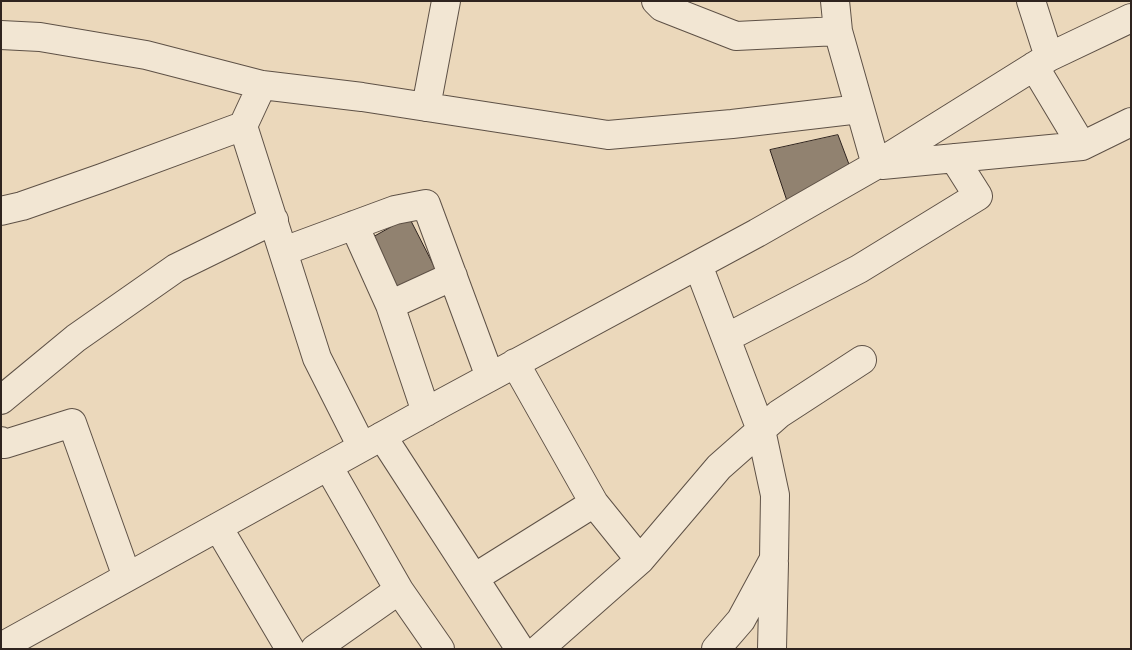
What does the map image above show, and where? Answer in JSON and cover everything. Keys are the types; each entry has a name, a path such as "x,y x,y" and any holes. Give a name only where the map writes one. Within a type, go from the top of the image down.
{"street":[{"path":"426,107 446,1"},
{"path":"656,1 662,7 736,36 838,31"},
{"path":"835,1 838,31 876,165"},
{"path":"1031,1 1042,62 1082,146"},
{"path":"1,647 372,441 698,265 876,165 1042,62 1131,18"},
{"path":"1,35 40,37 146,55 262,85 362,97 608,135 732,124 860,109"},
{"path":"262,85 243,126 317,358 372,441 474,578 520,649"},
{"path":"876,165 1082,146 1131,122"},
{"path":"1,211 22,206 243,126"},
{"path":"726,338 858,269 978,196 954,158"},
{"path":"284,251 395,210 426,204 490,377"},
{"path":"1,400 76,338 176,268 274,220"},
{"path":"354,225 390,305 426,412"},
{"path":"698,265 761,430 775,495 772,649"},
{"path":"390,305 453,276"},
{"path":"539,649 640,560 719,467 779,414 862,360"},
{"path":"515,363 594,503 640,560"},
{"path":"1,441 5,444 72,423 127,577"},
{"path":"328,466 399,590 440,649"},
{"path":"474,578 594,503"},
{"path":"218,527 290,649"},
{"path":"716,649 741,620 774,559"},
{"path":"315,649 399,590"}],"building":[{"path":"838,135 850,167 788,204 770,150"},
{"path":"410,219 437,272 401,295 371,238 398,223"}]}
